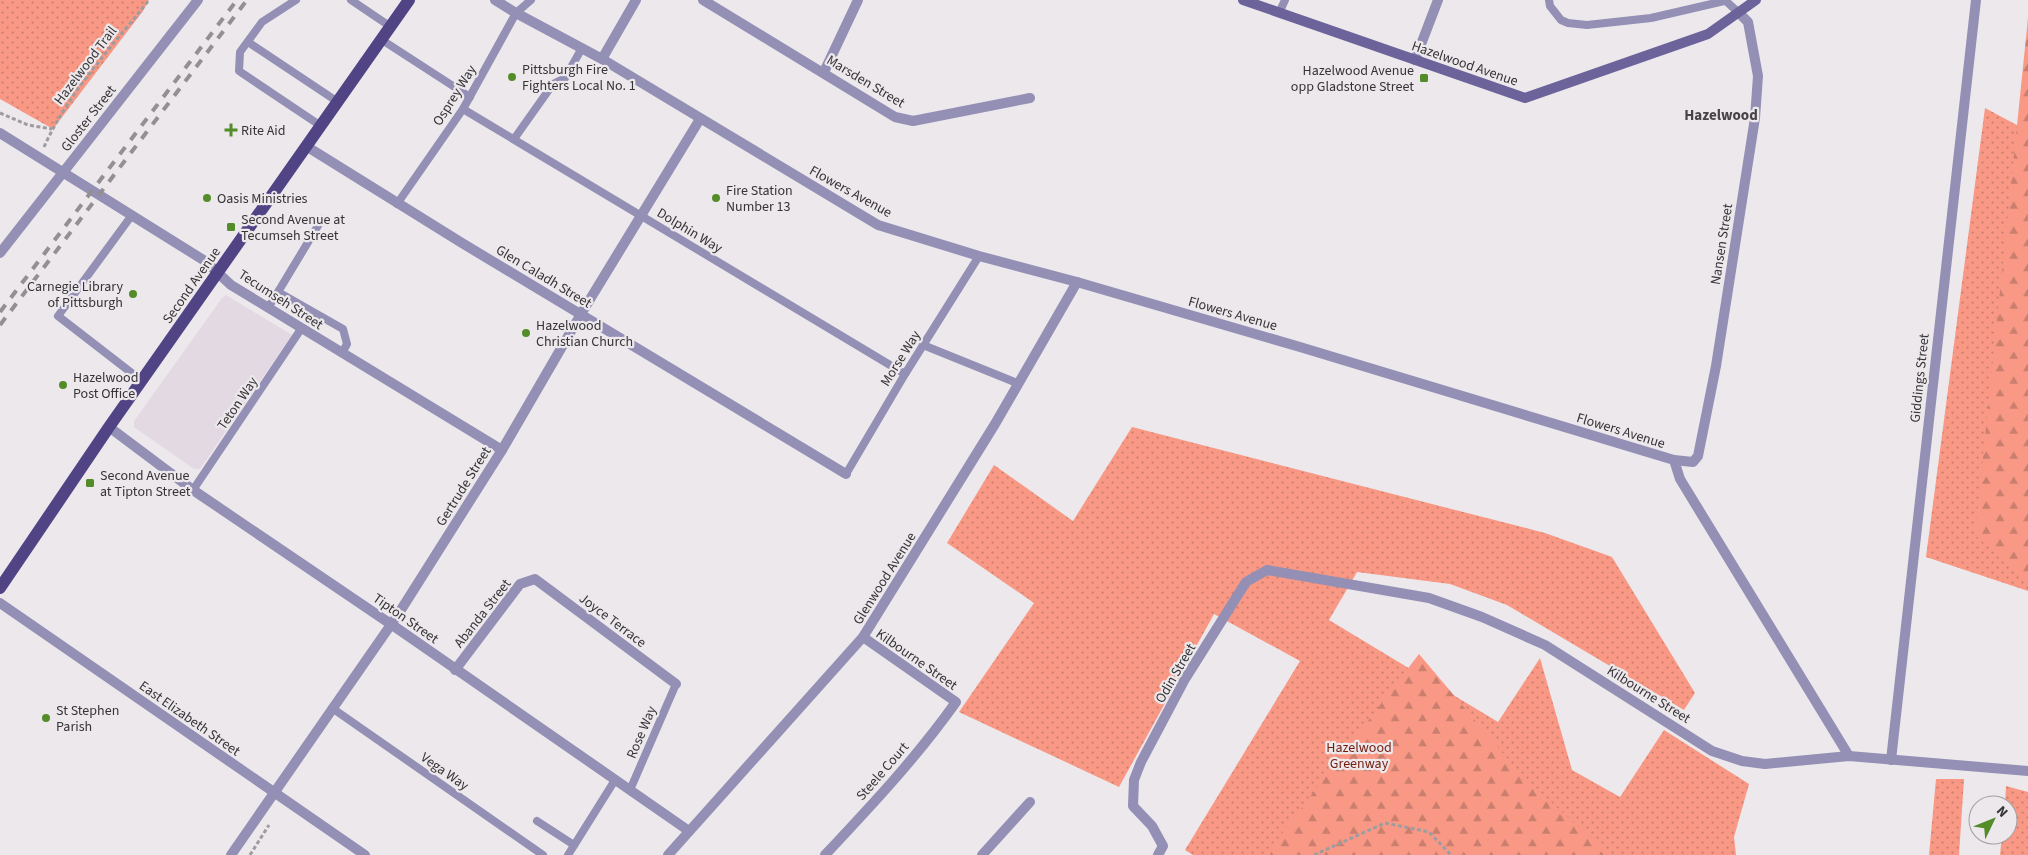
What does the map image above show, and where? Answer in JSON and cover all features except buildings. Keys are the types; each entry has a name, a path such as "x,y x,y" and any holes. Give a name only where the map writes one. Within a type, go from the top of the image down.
{"main road":[{"name":"Second Avenue","path":"0,588 218,271 409,0"},
{"name":"Hazelwood Avenue","path":"1243,0 1525,98 1708,34 1756,0"}],"street":[{"name":"Gloster Street","path":"0,253 198,0"},
{"name":"Flowers Avenue","path":"495,0 516,14 602,59 878,225 979,256 1077,282 1300,347 1674,460 1680,479 1849,756"},
{"path":"602,59 636,0"},
{"name":"Marsden Street","path":"703,0 895,117 913,121 1030,98"},
{"path":"824,72 858,0"},
{"path":"1415,60 1438,0"},
{"name":"Giddings Street","path":"1891,760 1976,0"},
{"name":"Nansen Street","path":"1674,460 1693,462 1698,456 1716,366 1755,118 1758,76 1748,22 1739,13"},
{"name":"Gertrude Street","path":"231,855 392,624 502,450 581,314 700,119"},
{"name":"Tecumseh Street","path":"0,133 218,271 231,285 502,450"},
{"name":"Glen Caladh Street","path":"306,146 397,204 846,474"},
{"name":"Glenwood Avenue","path":"668,855 863,638 995,424 1077,282"},
{"name":"Tipton Street","path":"109,428 193,490 392,624 455,670 689,830"},
{"name":"Kilbourne Street","path":"1268,570 1429,598 1482,617 1545,645 1712,751 1742,761 1765,764 1849,756 2028,771"},
{"name":"Odin Street","path":"1160,850 1152,826 1133,806 1134,780 1140,762 1185,679 1246,582 1268,570"},
{"name":"Abanda Street","path":"455,670 520,584 534,579"},
{"name":"Joyce Terrace","path":"534,579 676,684"},
{"name":"East Elizabeth Street","path":"0,603 365,855"},
{"name":"Kilbourne Street","path":"863,638 956,702"},
{"name":"Steele Court","path":"826,855 913,757 956,702"},
{"path":"982,855 1030,802"}],"lane":[{"path":"296,0 262,22 240,52 239,71 321,126"},
{"path":"351,0 391,27"},
{"name":"Osprey Way","path":"397,204 470,97 516,14 531,0"},
{"path":"1279,13 1285,0"},
{"path":"1549,0 1550,6 1561,20 1568,23 1586,25 1651,18 1724,1 1728,2 1739,13"},
{"path":"382,40 470,97"},
{"path":"248,42 338,102"},
{"path":"514,139 553,84 565,78 582,48"},
{"name":"Dolphin Way","path":"462,109 904,374"},
{"path":"132,216 58,316 142,381"},
{"path":"268,308 322,219"},
{"name":"Morse Way","path":"846,474 904,374 979,256"},
{"path":"278,292 343,329 347,344 342,353"},
{"name":"Teton Way","path":"193,490 302,329"},
{"path":"923,345 1017,383"},
{"name":"Rose Way","path":"630,790 676,684"},
{"name":"Vega Way","path":"332,708 543,855"},
{"path":"568,855 615,780"},
{"path":"537,821 574,845"}],"path":[{"name":"Hazelwood Trail","path":"44,147 52,130 80,88 149,0"},
{"path":"0,113 28,125 52,130"},
{"path":"1314,855 1385,823 1429,832 1451,855"},
{"path":"250,855 269,825"}],"shaded area":[{"path":"226,295 292,335 200,469 194,469 134,427 134,421"}],"green space":[{"path":"0,0 149,0 143,11 53,129 0,99"},
{"path":"2028,18 2028,582 1975,535"},
{"path":"1985,108 2028,131 2028,591 1926,557"},
{"name":"Hazelwood Greenway","path":"1132,427 1545,533 1612,557 1695,693 1684,710 1507,605 1450,584 1357,572 1329,620 1498,722 1540,658 1572,770 1620,797 1664,730 1749,784 1734,837 1736,855 1193,855 1185,850 1300,661 1214,614 1119,787 959,712 1034,603 947,543 994,465 1073,521"},
{"path":"1419,654 1522,776 1609,855 1270,855 1274,844"},
{"path":"1936,779 1964,779 1959,855 1929,855"},
{"path":"2006,786 2028,792 2028,855 2000,855 2001,845 2018,845 2018,795 2006,795"}],"railway":[{"path":"0,312 237,0"},
{"path":"0,325 247,0"}],"place":[{"name":"Pittsburgh Fire Fighters Local No. 1","path":"512,77"},
{"name":"Hazelwood Avenue opp Gladstone Street","path":"1424,78"},
{"name":"Rite Aid","path":"231,130"},
{"name":"Oasis Ministries","path":"207,198"},
{"name":"Fire Station Number 13","path":"716,198"},
{"name":"Second Avenue at Tecumseh Street","path":"231,227"},
{"name":"Carnegie Library of Pittsburgh","path":"133,294"},
{"name":"Hazelwood Christian Church","path":"526,333"},
{"name":"Hazelwood Post Office","path":"63,385"},
{"name":"Second Avenue at Tipton Street","path":"90,483"},
{"name":"St Stephen Parish","path":"46,718"}],"district":[{"name":"Hazelwood","path":"1721,115"}]}
